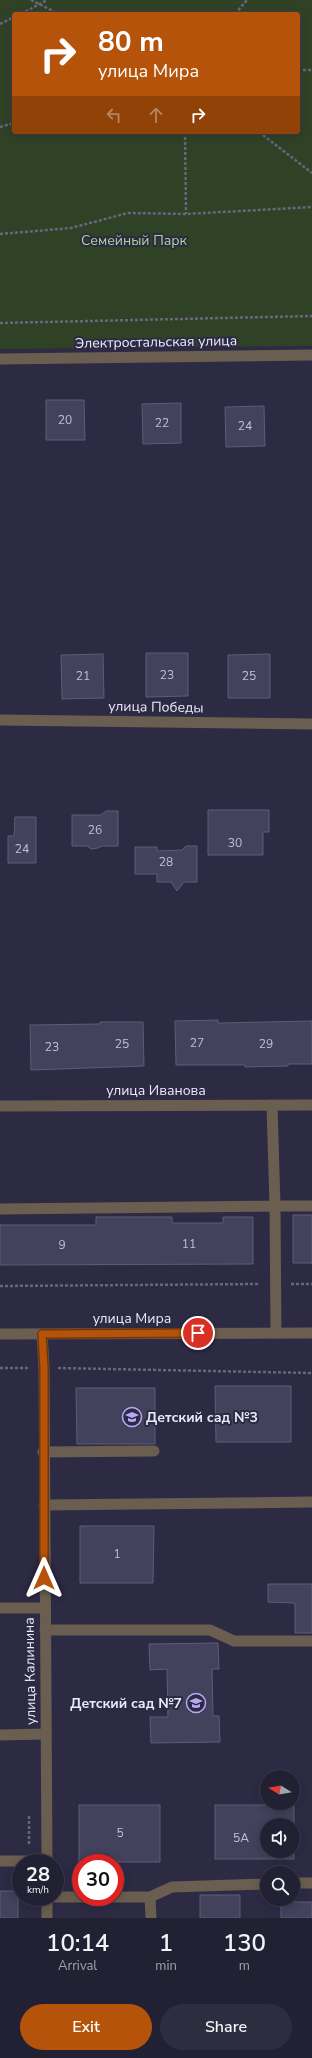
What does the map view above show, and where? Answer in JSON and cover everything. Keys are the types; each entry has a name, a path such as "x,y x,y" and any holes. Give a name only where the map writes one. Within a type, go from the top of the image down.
{"street":[{"name":"Электростальская улица","path":"0,359 312,355"},
{"name":"улица Победы","path":"0,720 312,724"},
{"name":"улица Иванова","path":"0,1106 312,1104"},
{"path":"272,1105 275,1206 276,1333"},
{"path":"0,1209 312,1206"},
{"name":"улица Мира","path":"0,1334 312,1333"},
{"name":"улица Калинина","path":"42,1334 44,1368 43,1452 47,1854"},
{"path":"43,1452 154,1451"},
{"path":"44,1505 312,1502"},
{"path":"0,1608 44,1608"},
{"path":"45,1630 210,1630 234,1640 312,1641"},
{"path":"0,1735 46,1734"},
{"path":"0,1861 12,1861"},
{"path":"300,1883 312,1883"},
{"path":"64,1897 150,1897 172,1887 260,1884"},
{"path":"150,1897 151,1918"},
{"path":"47,1906 47,1918"}],"path":[{"path":"31,0 55,12"},
{"path":"25,12 47,0"},
{"path":"238,12 247,0"},
{"path":"0,24 12,18"},
{"path":"300,70 312,70"},
{"path":"0,127 12,124"},
{"path":"185,134 186,214"},
{"path":"262,134 312,173"},
{"path":"0,234 72,228 128,213 186,214 312,207"},
{"path":"0,323 312,316"},
{"path":"0,1286 312,1284"},
{"path":"0,1368 312,1373"}],"green space":[{"name":"Семейный Парк","path":"0,0 312,0 312,346 0,349"}],"building":[{"path":"46,400 84,400 85,440 46,440"},
{"path":"181,403 181,443 143,444 142,404"},
{"path":"264,406 265,446 226,447 225,407"},
{"path":"146,653 188,653 188,696 146,697"},
{"path":"103,654 104,698 62,699 61,655"},
{"path":"270,654 270,698 228,698 228,655"},
{"path":"208,810 269,810 269,832 263,832 263,855 208,855"},
{"path":"106,811 118,811 118,846 102,846 91,849 87,846 72,846 72,815 101,815"},
{"path":"15,817 36,817 36,863 8,863 8,836 14,836"},
{"path":"186,846 197,846 197,882 184,882 177,891 171,882 157,882 157,874 135,874 135,847 157,847 157,851 182,850"},
{"path":"218,1020 218,1023 312,1021 312,1064 245,1067 245,1065 176,1065 175,1021"},
{"path":"100,1022 143,1022 144,1066 31,1070 30,1025 100,1024"},
{"path":"293,1215 312,1215 312,1263 293,1263"},
{"path":"96,1217 172,1217 172,1223 223,1223 223,1217 253,1217 253,1264 0,1265 0,1225 96,1225"},
{"path":"215,1386 291,1386 291,1442 216,1442"},
{"path":"76,1388 155,1388 155,1444 77,1444"},
{"path":"80,1526 154,1526 153,1583 80,1583"},
{"path":"268,1584 312,1584 312,1633 295,1633 295,1603 268,1602"},
{"path":"218,1643 219,1669 212,1669 213,1716 219,1716 220,1742 151,1743 150,1717 168,1717 167,1669 150,1670 149,1644"},
{"path":"79,1805 160,1805 160,1862 124,1862 124,1854 79,1854"},
{"path":"215,1805 260,1805 260,1810 294,1810 294,1818 260,1818 260,1858 294,1859 215,1859"},
{"path":"0,1891 12,1891 12,1906 18,1906 18,1918 0,1918"},
{"path":"200,1895 240,1895 240,1918 200,1918"},
{"path":"300,1902 312,1902 312,1918 281,1918 281,1906 300,1906"}],"place":[{"name":"Детский сад №3","path":"132,1417"},
{"name":"Детский сад №7","path":"196,1703"}],"route":[{"path":"44,1578 44,1368 42,1334 198,1333"}]}
